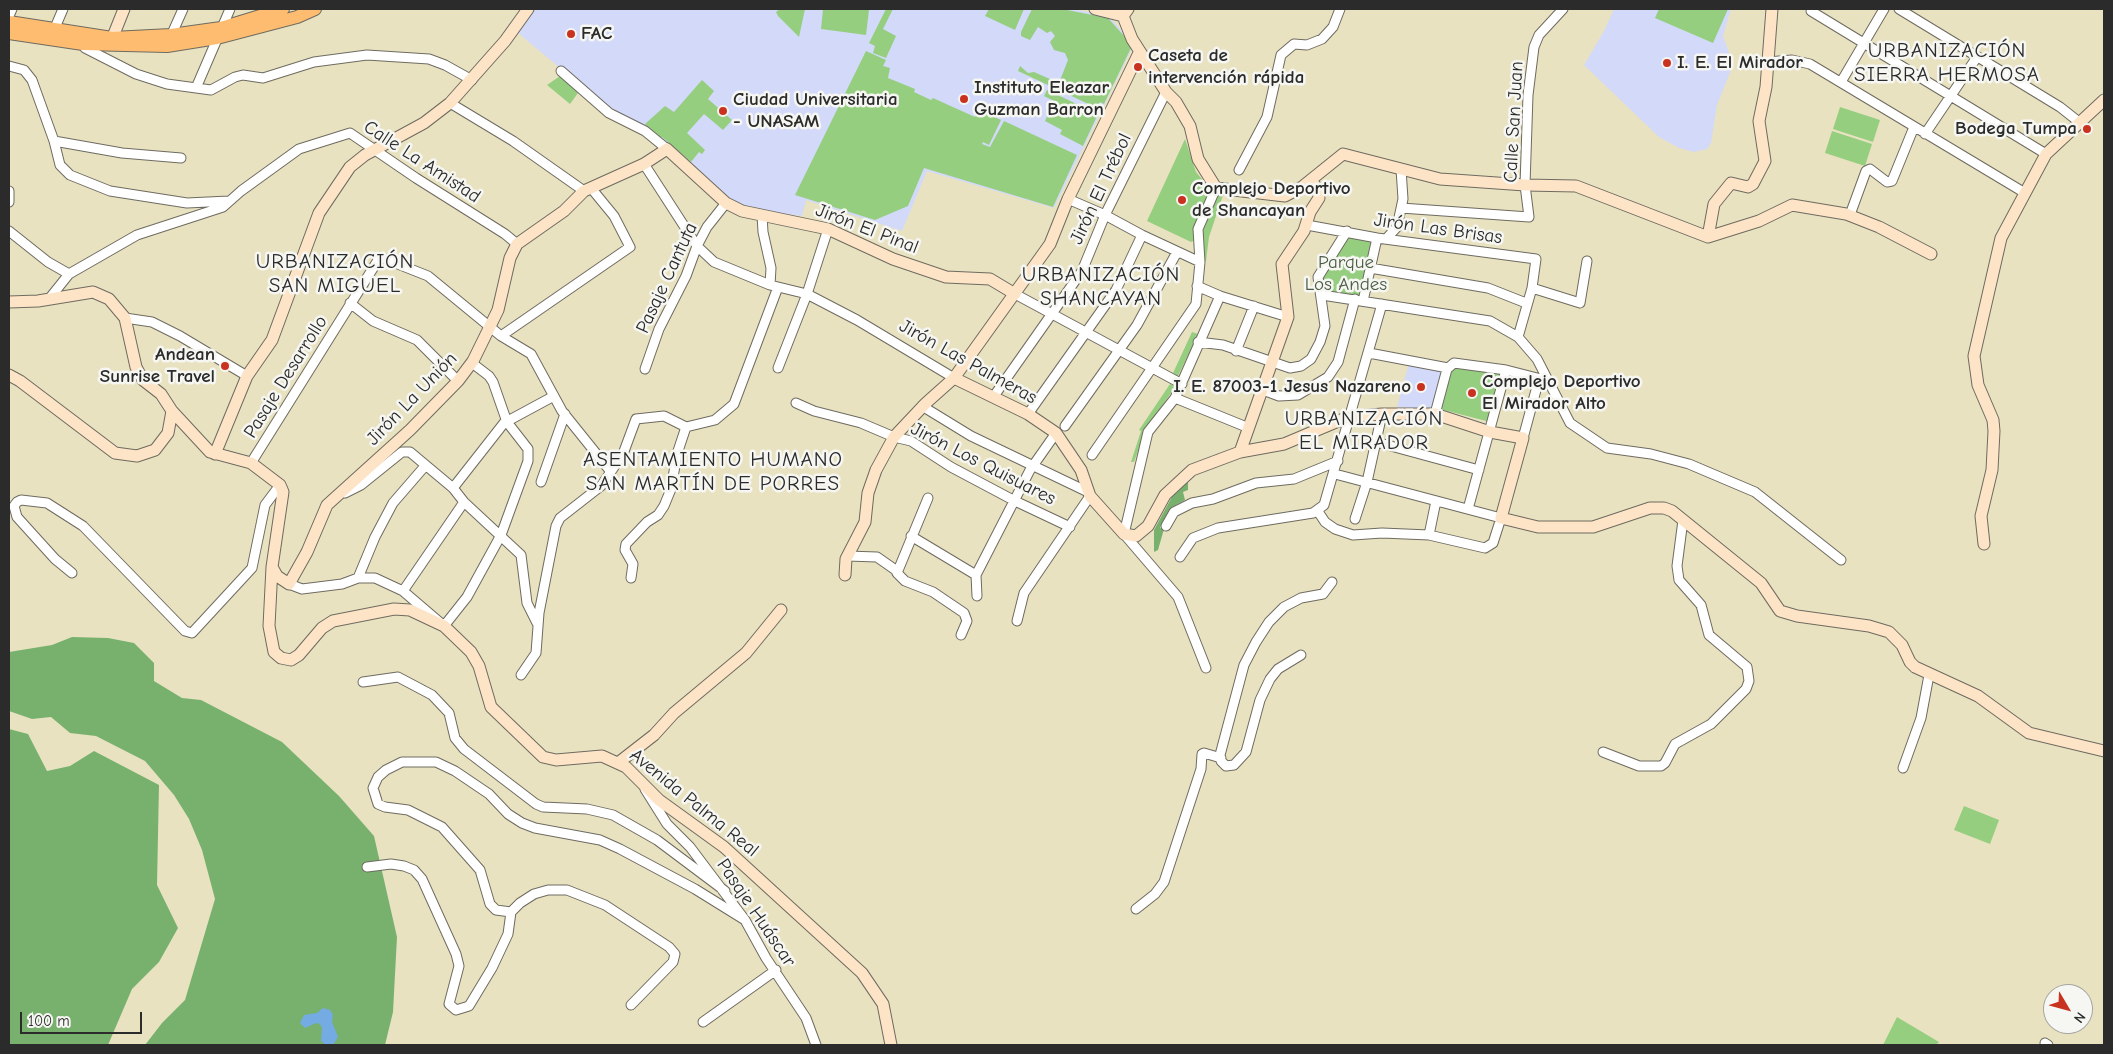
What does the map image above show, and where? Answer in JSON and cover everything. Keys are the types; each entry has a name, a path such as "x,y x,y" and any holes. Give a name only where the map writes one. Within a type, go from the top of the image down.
{"main road":[{"path":"111,41 124,9"},
{"path":"219,33 283,9"},
{"path":"9,33 85,42 169,40 219,33 314,9"},
{"path":"215,454 247,376 272,340 319,213 350,167 376,149 424,123 450,103 505,41 528,9"},
{"path":"1096,9 1121,13 1139,53 1166,92 1176,102 1190,126 1198,159 1216,188 1285,196 1311,180 1343,154 1440,179 1525,185 1576,186 1708,237 1759,221 1792,205 1846,214 1879,226 1931,254"},
{"path":"1708,237 1711,211 1722,194 1732,183 1748,187 1753,184 1765,161 1759,121 1766,87 1772,9"},
{"path":"9,22 54,30 85,42"},
{"path":"845,575 847,556 865,522 868,493 876,470 894,437 922,406 954,378 1050,244 1068,199 1139,53"},
{"path":"1984,544 1981,516 1992,470 1994,431 1993,420 1978,385 1974,356 2002,235 2046,154 2104,100"},
{"path":"517,244 564,211 588,189 644,164 666,149"},
{"name":"Jirón El Pinal","path":"666,149 726,204 742,211 828,230 893,259 946,277 990,279 1015,294"},
{"path":"1240,452 1288,316 1282,264 1307,225 1310,212 1320,194 1311,180"},
{"name":"Jirón La Unión","path":"290,584 308,552 327,505 410,430 458,381 472,363 498,310 510,258 517,244"},
{"path":"9,302 49,299 93,292 109,299 126,318 136,367 143,380 161,394 172,411 204,446 215,454 251,463 280,485"},
{"path":"9,375 20,380 115,452 137,456 155,450 168,433 172,411"},
{"name":"Jirón Las Palmeras","path":"954,378 1060,429 1081,470 1089,494 1124,534"},
{"path":"1124,534 1136,536 1148,526 1166,494 1192,470 1240,452 1284,444 1348,417 1382,414 1435,414 1490,432 1523,438 1501,518 1538,527 1593,527 1650,508 1664,508 1683,520 1761,583 1780,610 1787,614 1868,626 1889,632 1902,645 1910,662 1930,675 1978,696 2030,733 2104,751"},
{"name":"Avenida Palma Real","path":"280,485 284,498 272,567 270,641 274,652 281,658 291,660 299,655 322,628 334,621 394,608 410,610 444,626 470,652 479,666 491,707 544,757 556,760 602,756 626,767 659,800 724,847 862,972 883,1004 891,1045"},
{"path":"272,567 277,576 290,584"},
{"path":"618,763 654,735 674,713 746,653 781,610"}],"street":[{"path":"9,16 12,9"},
{"path":"54,30 63,9"},
{"path":"169,40 183,9"},
{"path":"196,88 230,9"},
{"path":"1239,170 1267,117 1281,55 1294,44 1307,45 1322,39 1333,27 1340,9"},
{"name":"Calle San Juan","path":"1402,208 1529,217 1525,185 1528,95 1534,47 1540,35 1563,9"},
{"path":"1841,82 1884,9"},
{"path":"1898,9 1977,56 2079,122"},
{"path":"1811,12 1864,42 2046,154"},
{"path":"85,42 136,74 167,84 211,90 235,77 243,75 263,78 314,62 367,54 429,59 445,65 472,80"},
{"path":"1925,134 1977,56"},
{"path":"1767,62 1801,61 1841,82 2025,193"},
{"path":"9,66 24,70 32,80 54,141 57,158 64,171 110,191 187,203 229,201"},
{"name":"Jirón El Pinal","path":"561,71 609,113 645,131 666,149"},
{"name":"Jirón El Trébol","path":"994,396 1082,271 1105,215 1166,92"},
{"path":"450,103 588,189 614,216 630,247 501,336"},
{"path":"1846,214 1851,212 1866,170 1870,169 1887,182 1892,181 1914,126"},
{"name":"Calle La Amistad","path":"69,274 136,235 223,207 300,149 350,133 416,178 505,234 517,244"},
{"path":"54,141 122,153 181,158"},
{"name":"Jirón Las Palmeras","path":"644,164 697,246 714,262 774,286 808,294 858,320 954,378"},
{"path":"1263,390 1279,396 1298,395 1328,377 1338,362 1382,238 1397,227 1403,199 1401,169"},
{"path":"1092,455 1196,304 1200,262 1198,229 1216,188"},
{"path":"9,191 9,202"},
{"path":"1068,199 1200,262"},
{"name":"Pasaje Cantuta","path":"645,369 659,329 686,276 697,246 707,227 726,204"},
{"path":"521,675 536,653 537,623 556,526 560,518 600,486 611,472 623,454 636,419 664,416 686,427 715,420 734,404 774,286 762,232 762,214"},
{"name":"Jirón Las Brisas","path":"1307,225 1382,238 1536,259 1532,288"},
{"path":"778,368 808,294 828,230"},
{"path":"9,231 48,262 69,274 49,299"},
{"path":"1198,342 1223,345 1290,368 1302,366 1311,359 1320,342 1325,326 1318,277 1347,232"},
{"path":"1028,414 1087,334 1116,290 1142,235"},
{"path":"977,596 976,575 1034,465 1120,352 1177,252"},
{"name":"Pasaje Desarrollo","path":"251,463 380,257 428,276 490,325"},
{"path":"1518,337 1526,303 1532,288 1580,303 1587,261"},
{"path":"1370,268 1488,288 1526,303"},
{"path":"1198,286 1220,296 1288,316"},
{"name":"Jirón El Pinal","path":"1015,294 1182,384"},
{"path":"1322,295 1490,321 1518,337 1536,359 1570,423 1607,448 1651,454 1689,464 1755,492 1841,560"},
{"path":"1124,534 1148,432 1175,398 1198,342 1220,296"},
{"path":"350,303 374,321 416,340 458,381"},
{"path":"1180,557 1193,538 1218,528 1279,519 1317,510 1324,505 1335,474 1348,417 1369,354 1382,304"},
{"path":"1236,350 1254,306"},
{"path":"126,318 152,322 180,336 247,376"},
{"path":"490,325 501,336 531,354 564,414 611,472"},
{"path":"1369,354 1448,368"},
{"path":"290,584 302,589 342,584 358,578 375,578 404,592 444,626 467,597 502,536 529,454 528,448 507,422 493,382 489,376 472,363"},
{"path":"1435,414 1448,368 1454,363 1506,370 1549,381"},
{"path":"1468,509 1506,370"},
{"path":"1523,438 1539,379"},
{"path":"453,488 496,432 507,422 554,396"},
{"path":"1175,398 1249,428"},
{"name":"Jirón Los Quisuares","path":"796,403 814,411 861,423 894,437 911,441 1015,501 1070,527"},
{"path":"922,406 971,436 1034,465 1089,494 1070,527 1024,593 1017,621"},
{"path":"542,482 564,414"},
{"path":"1356,519 1367,482 1382,414"},
{"path":"631,578 633,564 625,550 626,544 664,506 671,489 677,454 686,427"},
{"path":"1376,442 1479,470"},
{"path":"338,496 361,485 402,452 410,452 453,488 464,502 521,555 527,603 537,623"},
{"path":"1166,526 1174,512 1192,504 1213,499 1256,483 1294,479 1338,462"},
{"path":"358,578 384,520 394,503 425,466"},
{"path":"1317,510 1325,522 1335,529 1353,535 1382,532 1429,535 1485,548 1490,547 1496,536 1501,518 1335,474"},
{"path":"72,573 55,559 17,517 14,506 17,502 21,500 47,503 83,526 185,631 192,633 252,568 265,505 280,485"},
{"path":"897,572 928,498"},
{"path":"1429,535 1436,501"},
{"path":"404,592 464,502"},
{"path":"1603,752 1639,766 1661,766 1675,744 1711,724 1746,689 1750,681 1747,666 1709,635 1701,605 1679,580 1677,566 1683,520"},
{"name":"Jirón Las Palmeras","path":"1124,534 1178,597 1206,668"},
{"path":"911,536 976,575"},
{"path":"847,556 877,556 905,581 932,592 964,613 967,621 961,635"},
{"path":"1301,655 1278,669 1266,685 1243,757 1229,767 1223,764 1221,758 1244,665 1262,631 1276,614 1289,604 1301,598 1320,596 1329,589 1332,582"},
{"path":"1903,768 1921,718 1930,675"},
{"path":"363,682 398,677 432,695 449,713 455,738 464,749 536,804 543,807 587,809 612,815 656,840 725,891"},
{"path":"1136,909 1155,894 1164,882 1200,769 1202,754 1204,752 1221,758"},
{"path":"511,912 502,913 490,904 480,870 442,827 408,810 385,807 378,804 374,798 373,788 378,777 386,770 402,762 436,762 455,771 489,794 508,814 522,823 535,828 600,840 695,889 745,920"},
{"name":"Pasaje Huáscar","path":"642,782 649,798 667,824 690,848 725,891 745,920 766,958 776,970 806,1018 816,1045"},
{"path":"367,867 391,864 404,866 414,870 422,879 456,954 459,966 449,1004 456,1010 469,1006 492,968 508,934 511,912 520,902 534,894 548,890 567,890 605,905 669,947 675,954 673,962 631,1006"},
{"path":"703,1022 776,970"}],"shaded area":[{"path":"534,9 1072,9 1109,16 1126,36 1132,48 1054,208 927,171 902,231 806,200 802,216 741,208 646,131 609,109 518,33"},
{"path":"1614,9 1731,9 1723,36 1731,58 1731,70 1717,105 1711,143 1707,149 1694,152 1679,148 1659,137 1584,65 1604,31"},
{"path":"1409,363 1444,372 1430,410 1397,407"}],"green space":[{"path":"780,9 805,9 799,37 778,16 776,12"},
{"path":"823,9 869,10 866,35 821,29"},
{"path":"886,9 893,9 883,29 896,36 886,58 873,53 875,46 869,43"},
{"path":"989,9 1024,9 1015,30 985,16"},
{"path":"1032,9 1062,9 1108,18 1125,37 1131,48 1104,104 1100,102 1097,108 1018,71 1020,66 1028,73 1034,72 1059,83 1068,60 1065,53 1054,50 1050,42 1055,36 1051,31 1047,33 1038,27 1030,40 1021,36 1021,32"},
{"path":"1659,9 1728,9 1713,43 1655,18"},
{"path":"866,51 886,60 883,66 890,68 888,78 915,89 914,92 931,100 933,98 975,117 980,106 988,110 986,113 1001,120 989,145 983,142 982,144 990,147 1004,121 1077,155 1053,207 924,168 908,206 875,220 795,195"},
{"path":"560,76 578,93 570,104 547,85"},
{"path":"702,80 714,91 708,99 732,120 723,130 704,114 687,133 705,150 702,154 699,152 691,162 662,137 659,139 647,129 648,127 645,124 665,106 674,112"},
{"path":"1047,90 1098,114 1083,146 1060,134 1062,130 1045,121 1054,101 1044,96"},
{"path":"1840,107 1880,120 1873,142 1833,129"},
{"path":"1832,131 1872,144 1865,166 1825,153"},
{"path":"1185,139 1196,172 1211,190 1195,240 1191,242 1147,221"},
{"path":"1218,193 1223,195 1209,237 1206,261 1203,262 1202,234"},
{"name":"Parque Los Andes","path":"1347,235 1375,240 1361,297 1323,293 1322,274"},
{"path":"1192,332 1198,334 1178,376 1173,373"},
{"path":"1452,368 1502,372 1490,422 1440,409"},
{"path":"1170,384 1174,386 1171,393 1146,429 1134,462 1131,462 1141,431 1139,430"},
{"path":"1188,481 1188,490 1183,492 1185,500 1172,507 1162,523 1160,528 1164,529 1158,550 1154,552 1154,530 1173,495"},
{"path":"72,637 108,638 134,643 154,663 154,681 182,698 201,700 282,742 339,796 374,836 397,937 393,1012 385,1045 145,1045 162,1023 185,1000 215,899 202,850 189,819 174,795 145,761 96,736 70,733 51,717 32,719 9,711 9,652 52,645"},
{"path":"9,729 28,734 47,771 70,766 94,751 159,785 157,885 178,928 159,962 132,989 108,1045 9,1045"},
{"path":"1964,806 1999,820 1990,844 1954,830"},
{"path":"1897,1017 1939,1042 1936,1045 1883,1045"}],"water":[{"path":"323,1008 330,1010 333,1015 332,1022 338,1037 333,1045 326,1045 321,1041 322,1028 320,1024 316,1023 305,1028 300,1023 304,1015 317,1013"}],"place":[{"name":"FAC","path":"571,34"},
{"name":"I. E. El Mirador","path":"1667,63"},
{"name":"Caseta de intervención rápida","path":"1138,67"},
{"name":"Instituto Eleazar Guzman Barron","path":"964,99"},
{"name":"Ciudad Universitaria - UNASAM","path":"723,111"},
{"name":"Bodega Tumpa","path":"2087,129"},
{"name":"Complejo Deportivo de Shancayan","path":"1182,200"},
{"name":"Andean Sunrise Travel","path":"225,366"},
{"name":"I. E. 87003-1 Jesus Nazareno","path":"1421,387"},
{"name":"Complejo Deportivo El Mirador Alto","path":"1472,393"}],"district":[{"name":"URBANIZACIÓN SIERRA HERMOSA","path":"1947,63"},
{"name":"URBANIZACIÓN SAN MIGUEL","path":"335,274"},
{"name":"URBANIZACIÓN SHANCAYAN","path":"1101,287"},
{"name":"URBANIZACIÓN EL MIRADOR","path":"1364,431"},
{"name":"ASENTAMIENTO HUMANO SAN MARTÍN DE PORRES","path":"713,472"}]}
